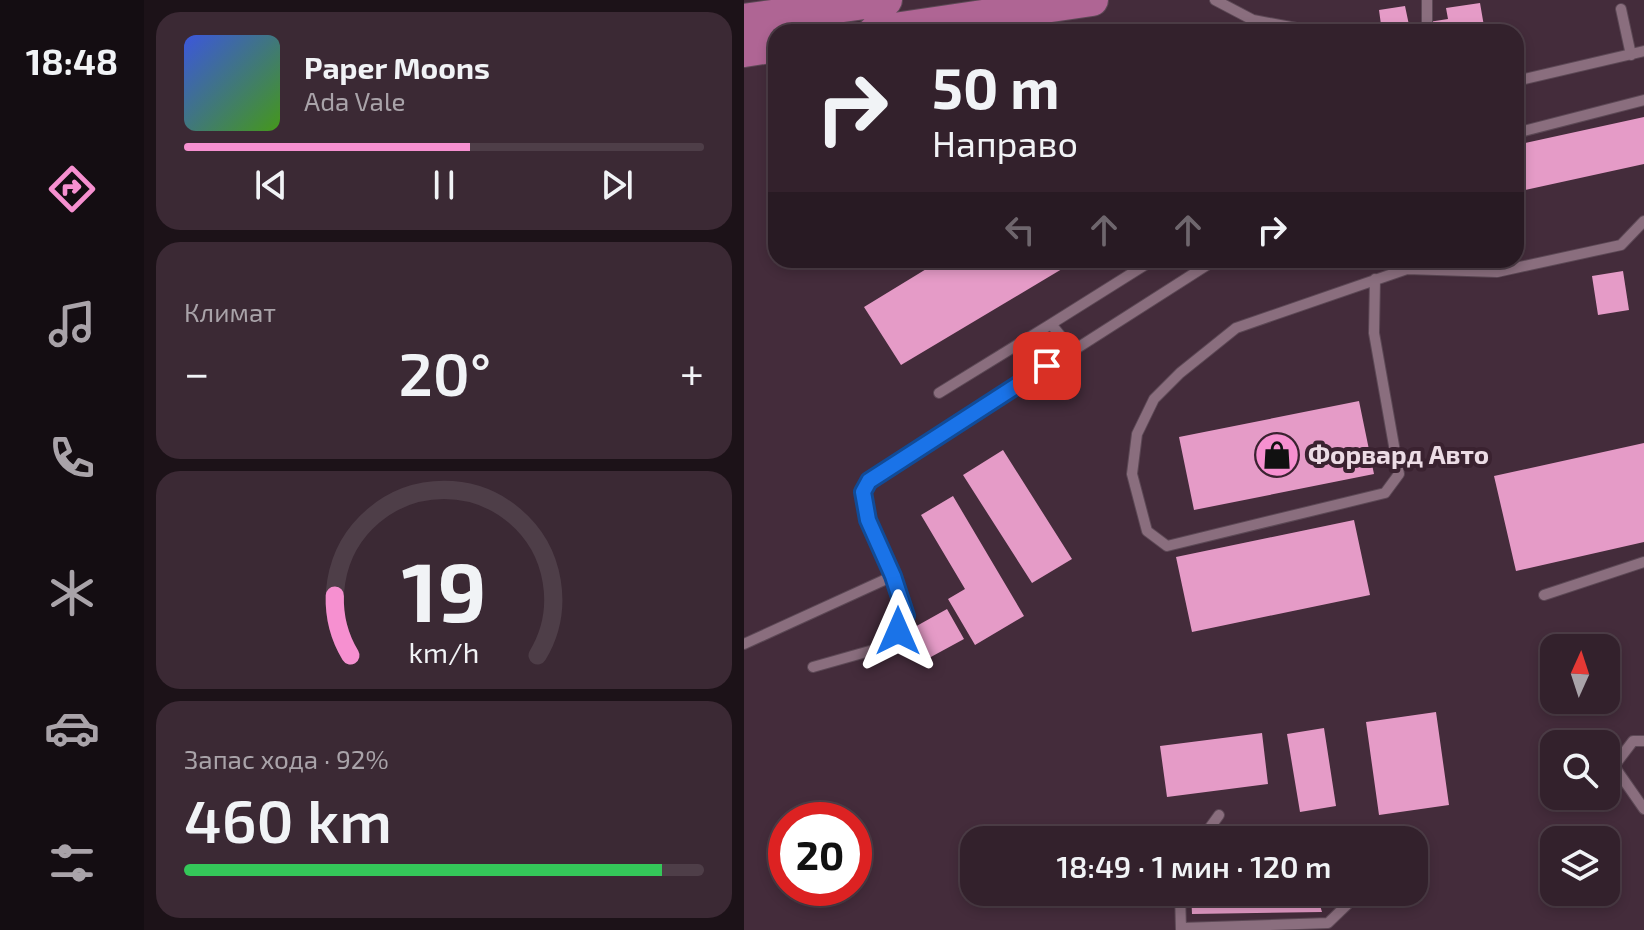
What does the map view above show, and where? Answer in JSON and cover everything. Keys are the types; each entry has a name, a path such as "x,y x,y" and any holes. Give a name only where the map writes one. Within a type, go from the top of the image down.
{"main road":[{"path":"744,20 788,7 886,0"},
{"path":"965,24 1092,0"},
{"path":"744,51 768,47"}],"lane":[{"path":"1215,0 1253,20 1275,24"},
{"path":"1427,0 1427,22"},
{"path":"1621,9 1631,55"},
{"path":"1524,79 1644,51"},
{"path":"1524,131 1644,100"},
{"path":"1524,266 1621,245 1644,221"},
{"path":"939,393 1140,268"},
{"path":"813,667 891,645 906,616 893,576 868,520 863,492 869,481 1202,268"},
{"path":"1375,279 1374,333 1399,474 1385,493 1167,546 1147,531 1132,474 1137,434 1154,399 1180,373 1236,328 1375,279 1407,269 1497,272 1516,268"},
{"path":"1051,324 1072,350"},
{"path":"1544,595 1644,562"},
{"path":"744,644 893,576"},
{"path":"1644,741 1633,741 1614,766 1644,809"},
{"path":"1211,826 1219,815"},
{"path":"1181,906 1182,929 1328,923 1342,906"}],"building":[{"path":"1480,3 1484,24 1416,24 1448,19 1446,8"},
{"path":"1405,6 1409,24 1381,24 1379,10"},
{"path":"1644,117 1644,164 1524,190 1524,143"},
{"path":"928,268 1064,268 901,365 864,307"},
{"path":"1623,271 1629,310 1598,315 1592,276"},
{"name":"Форвард Авто","path":"1359,401 1374,474 1194,510 1179,437"},
{"path":"1644,443 1644,542 1516,571 1494,476"},
{"path":"1003,450 1072,559 1032,583 963,475"},
{"path":"953,496 1024,616 975,645 948,599 965,589 921,515"},
{"path":"1354,520 1370,595 1192,632 1176,557"},
{"path":"947,609 964,639 929,658 913,628"},
{"path":"1436,712 1449,805 1379,815 1366,722"},
{"path":"1324,728 1336,806 1300,812 1287,734"},
{"path":"1262,733 1268,784 1167,797 1160,746"},
{"path":"1192,906 1320,906 1322,912 1192,914"}],"place":[{"name":"Форвард Авто","path":"1277,455"}],"route":[{"path":"898,631 906,616 893,576 868,520 863,492 869,481 1047,366"}]}
